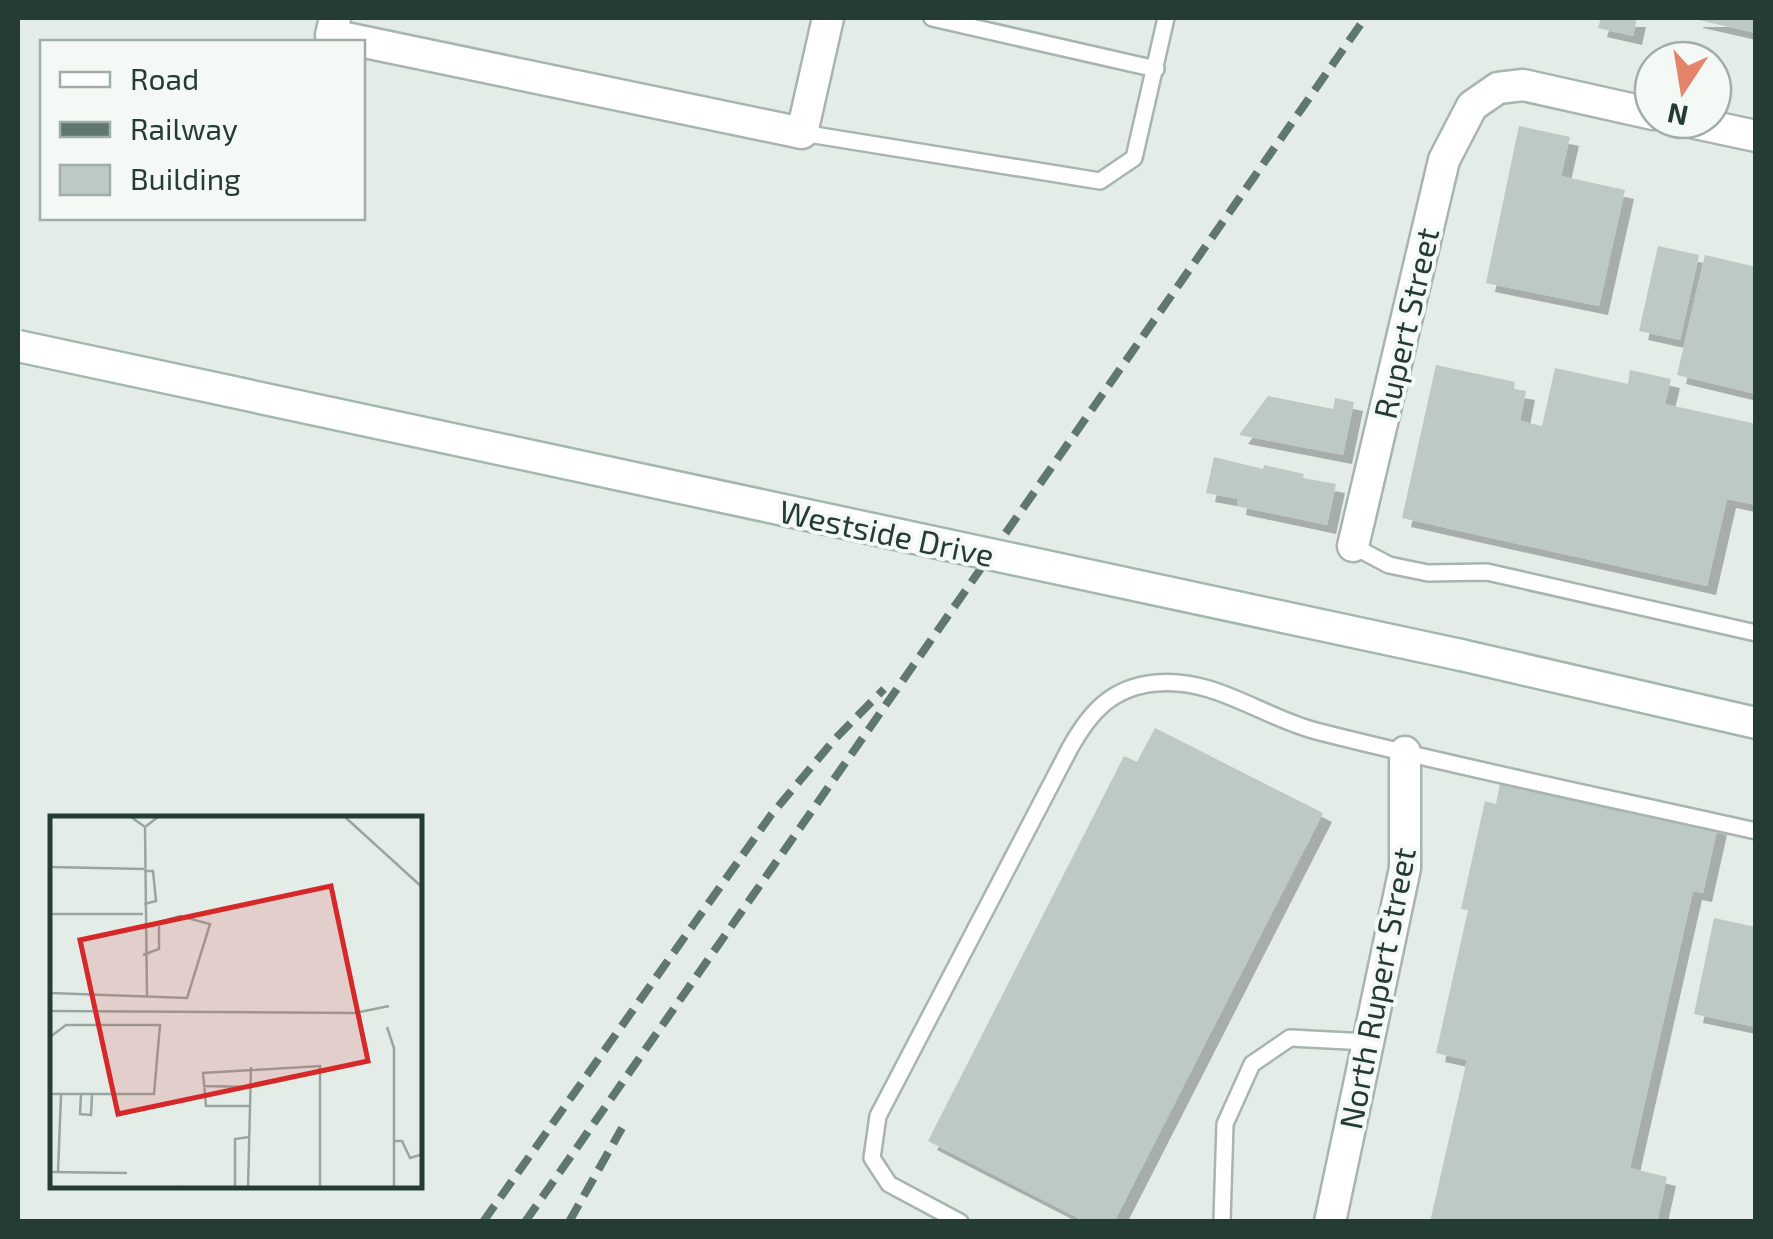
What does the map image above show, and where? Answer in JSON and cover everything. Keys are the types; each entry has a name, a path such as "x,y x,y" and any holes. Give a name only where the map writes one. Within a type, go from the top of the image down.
{"street":[{"path":"333,26 802,133 828,18"},
{"name":"Rupert Street","path":"1353,546 1444,160 1472,106 1498,88 1523,85 1633,110"},
{"name":"Westside Drive","path":"18,346 1461,654 1756,723"},
{"name":"North Rupert Street","path":"1330,1222 1406,868 1405,752"}],"lane":[{"path":"932,18 1156,69"},
{"path":"802,133 1100,181 1134,158 1166,18"},
{"path":"1353,546 1389,565 1428,572 1487,572 1756,633"},
{"path":"960,1222 888,1184 872,1158 878,1116 1084,722 1102,702 1132,688 1160,682 1196,687 1230,695 1310,730 1756,831"},
{"path":"1226,1221 1225,1124 1252,1064 1290,1038 1368,1042"}],"building":[{"path":"1601,18 1637,18 1633,36 1598,28"},
{"path":"1756,18 1756,33 1694,19"},
{"path":"1519,126 1570,137 1561,176 1625,190 1599,306 1486,283"},
{"path":"1658,246 1699,255 1680,340 1639,331"},
{"path":"1705,255 1756,267 1756,394 1677,375"},
{"path":"1436,365 1515,382 1514,389 1526,391 1520,421 1542,426 1555,368 1628,384 1630,370 1671,379 1665,404 1756,424 1756,505 1727,499 1707,586 1402,518"},
{"path":"1268,396 1333,409 1335,398 1354,402 1343,455 1239,435"},
{"path":"1214,457 1336,484 1327,525 1237,506 1238,499 1206,493"},
{"path":"1155,728 1323,813 1114,1222 1086,1222 928,1141 1124,756 1137,762"},
{"path":"1501,778 1718,826 1703,893 1693,891 1630,1168 1667,1177 1657,1222 1430,1222 1467,1060 1436,1053 1468,910 1461,909 1485,801 1496,804"},
{"path":"1714,918 1756,927 1756,1027 1694,1014"}],"railway":[{"path":"525,1222 1365,18"},
{"path":"483,1222 771,815 834,740 884,689"},
{"path":"569,1222 622,1128"}]}
